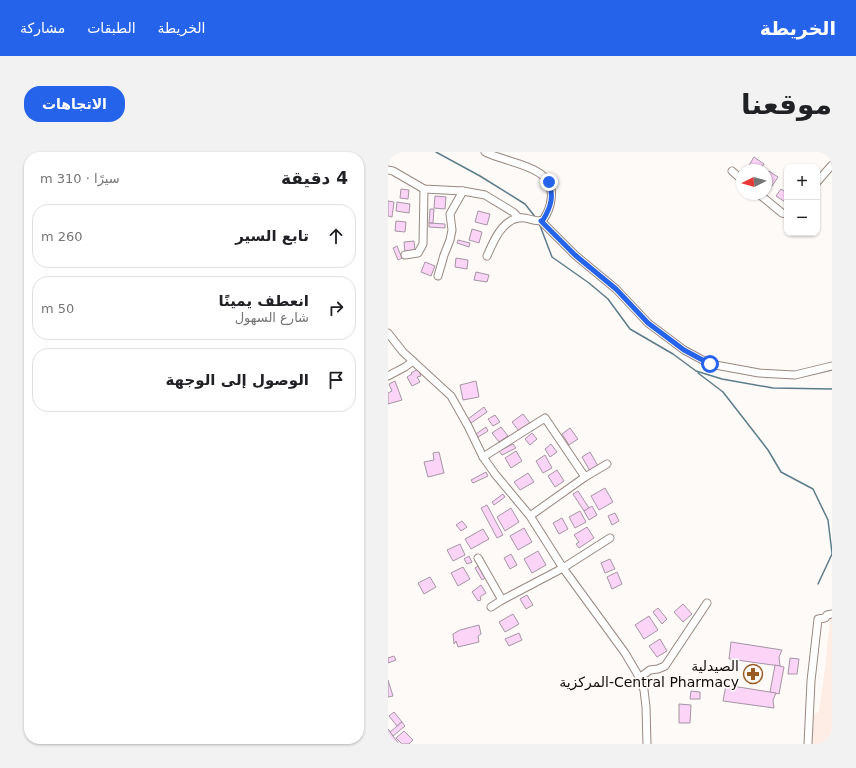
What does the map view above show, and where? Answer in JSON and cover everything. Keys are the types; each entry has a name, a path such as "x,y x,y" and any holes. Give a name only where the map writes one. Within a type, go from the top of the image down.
{"street":[{"path":"485,152 540,173 549,182 552,192 550,206 542,220"},
{"path":"820,179 832,165"},
{"path":"388,170 393,171 424,189 485,195 512,212 518,218"},
{"path":"732,171 736,175"},
{"path":"405,255 418,253 423,244 424,189"},
{"path":"438,276 452,230 450,214 463,192"},
{"path":"766,200 784,213"},
{"path":"487,256 500,230 512,220 525,218 533,221 542,220"},
{"path":"542,220 575,255 616,289 648,323 684,350 710,364 759,373 795,375 832,366"},
{"path":"388,333 403,352 451,396 483,457 495,474 530,516 562,568 625,653 639,678 646,698 647,744"},
{"path":"388,376 414,361"},
{"path":"483,457 544,418 585,477"},
{"path":"530,516 585,477 607,464"},
{"path":"491,607 562,568 610,538"},
{"path":"478,558 502,600"},
{"path":"639,678 650,670 665,666 707,603"},
{"path":"808,744 818,619 825,618 827,615 832,614"}],"shaded area":[{"path":"830,618 832,618 832,744 812,744 813,716 819,711"}],"building":[{"path":"754,157 764,164 750,164"},
{"path":"772,173 778,177 772,186"},
{"path":"401,189 409,190 408,199 400,198"},
{"path":"781,189 784,191 784,201 776,196"},
{"path":"435,196 446,197 445,209 434,208"},
{"path":"388,201 394,202 392,217 388,216"},
{"path":"397,202 410,204 409,213 396,211"},
{"path":"430,209 434,209 433,223 429,223"},
{"path":"478,211 490,214 487,225 475,222"},
{"path":"396,221 406,222 405,232 395,231"},
{"path":"429,223 445,224 445,228 429,227"},
{"path":"472,229 482,232 479,243 469,240"},
{"path":"458,240 470,243 469,247 457,243"},
{"path":"414,241 415,251 405,252 404,242"},
{"path":"397,246 402,258 398,260 393,248"},
{"path":"456,258 468,260 467,269 455,267"},
{"path":"425,262 435,266 431,276 421,272"},
{"path":"476,272 489,275 487,282 474,280"},
{"path":"418,369 421,376 417,377 420,382 412,386 407,377"},
{"path":"395,381 402,400 388,404 388,393 392,391 389,384"},
{"path":"476,381 479,397 463,400 460,385"},
{"path":"484,407 487,412 471,423 468,419"},
{"path":"523,414 530,423 519,431 512,422"},
{"path":"495,415 500,422 493,426 488,419"},
{"path":"486,427 488,431 478,437 476,434"},
{"path":"501,427 508,436 499,442 492,433"},
{"path":"570,428 578,439 569,445 562,434"},
{"path":"532,433 537,439 530,445 525,439"},
{"path":"513,444 516,448 502,455 499,451"},
{"path":"551,444 557,452 550,457 545,449"},
{"path":"516,451 522,461 511,468 505,458"},
{"path":"439,452 444,473 428,477 424,462 434,460 433,453"},
{"path":"590,452 598,466 590,471 582,457"},
{"path":"545,455 552,468 543,473 536,461"},
{"path":"557,470 564,481 555,487 548,476"},
{"path":"486,472 488,476 473,483 471,480"},
{"path":"528,473 534,482 520,490 514,482"},
{"path":"605,488 613,502 599,510 591,496"},
{"path":"578,491 589,508 584,511 573,494"},
{"path":"503,494 505,497 494,505 492,502"},
{"path":"487,505 503,535 497,538 481,508"},
{"path":"592,506 597,515 589,520 584,511"},
{"path":"511,508 519,522 505,531 497,517"},
{"path":"580,511 586,522 575,528 569,517"},
{"path":"615,513 619,521 612,525 608,516"},
{"path":"562,518 568,529 559,534 553,523"},
{"path":"462,521 467,527 461,531 456,525"},
{"path":"587,527 594,538 579,548 576,544 579,542 574,535"},
{"path":"524,528 532,542 518,550 510,536"},
{"path":"483,529 489,539 471,549 465,539"},
{"path":"460,544 465,555 453,561 447,550"},
{"path":"538,551 546,565 532,573 524,559"},
{"path":"511,554 517,565 510,569 504,558"},
{"path":"469,556 472,562 467,564 464,559"},
{"path":"610,559 615,569 605,573 601,563"},
{"path":"478,566 485,578 482,580 475,568"},
{"path":"463,567 470,579 458,586 451,573"},
{"path":"617,572 622,584 612,589 607,577"},
{"path":"430,577 436,587 424,594 418,583"},
{"path":"481,585 486,593 480,597 481,600 478,601 472,592"},
{"path":"527,595 533,605 526,609 520,599"},
{"path":"683,604 692,614 683,622 674,612"},
{"path":"658,608 667,619 662,624 653,612"},
{"path":"513,614 519,624 505,632 499,622"},
{"path":"649,616 658,630 644,639 635,625"},
{"path":"479,625 481,634 478,636 479,642 458,647 456,641 454,644 453,634 460,630"},
{"path":"519,633 522,640 509,646 505,639"},
{"path":"660,639 667,651 657,657 649,646"},
{"path":"731,642 782,650 779,657 780,666 729,659"},
{"path":"394,656 396,660 388,663 388,658"},
{"path":"790,658 799,659 797,674 788,674"},
{"path":"775,665 784,667 779,694 770,692"},
{"path":"388,680 393,696 388,697"},
{"path":"726,685 776,693 773,700 774,708 723,701"},
{"path":"691,691 700,692 700,699 690,699"},
{"path":"679,704 691,705 690,723 679,723"},
{"path":"394,712 402,722 397,726 389,716"},
{"path":"402,722 405,726 393,736 390,732"},
{"path":"388,729 393,736 399,744 388,744"},
{"path":"404,731 413,740 409,744 402,744 396,738"}],"waterway":[{"path":"436,152 480,176 525,204 536,218"},
{"path":"539,223 552,257 589,283 608,299 630,329 673,354 696,371 722,379 773,388 832,389"},
{"path":"698,373 723,392 768,450 781,472 813,489 828,520 832,553"},
{"path":"818,584 832,554"}],"place":[{"name":"الصيدلية المركزية-Central Pharmacy","path":"753,674"}],"route":[{"path":"549,182 552,192 550,206 547,214 541,221 575,255 616,289 648,323 684,350 710,364"}]}
